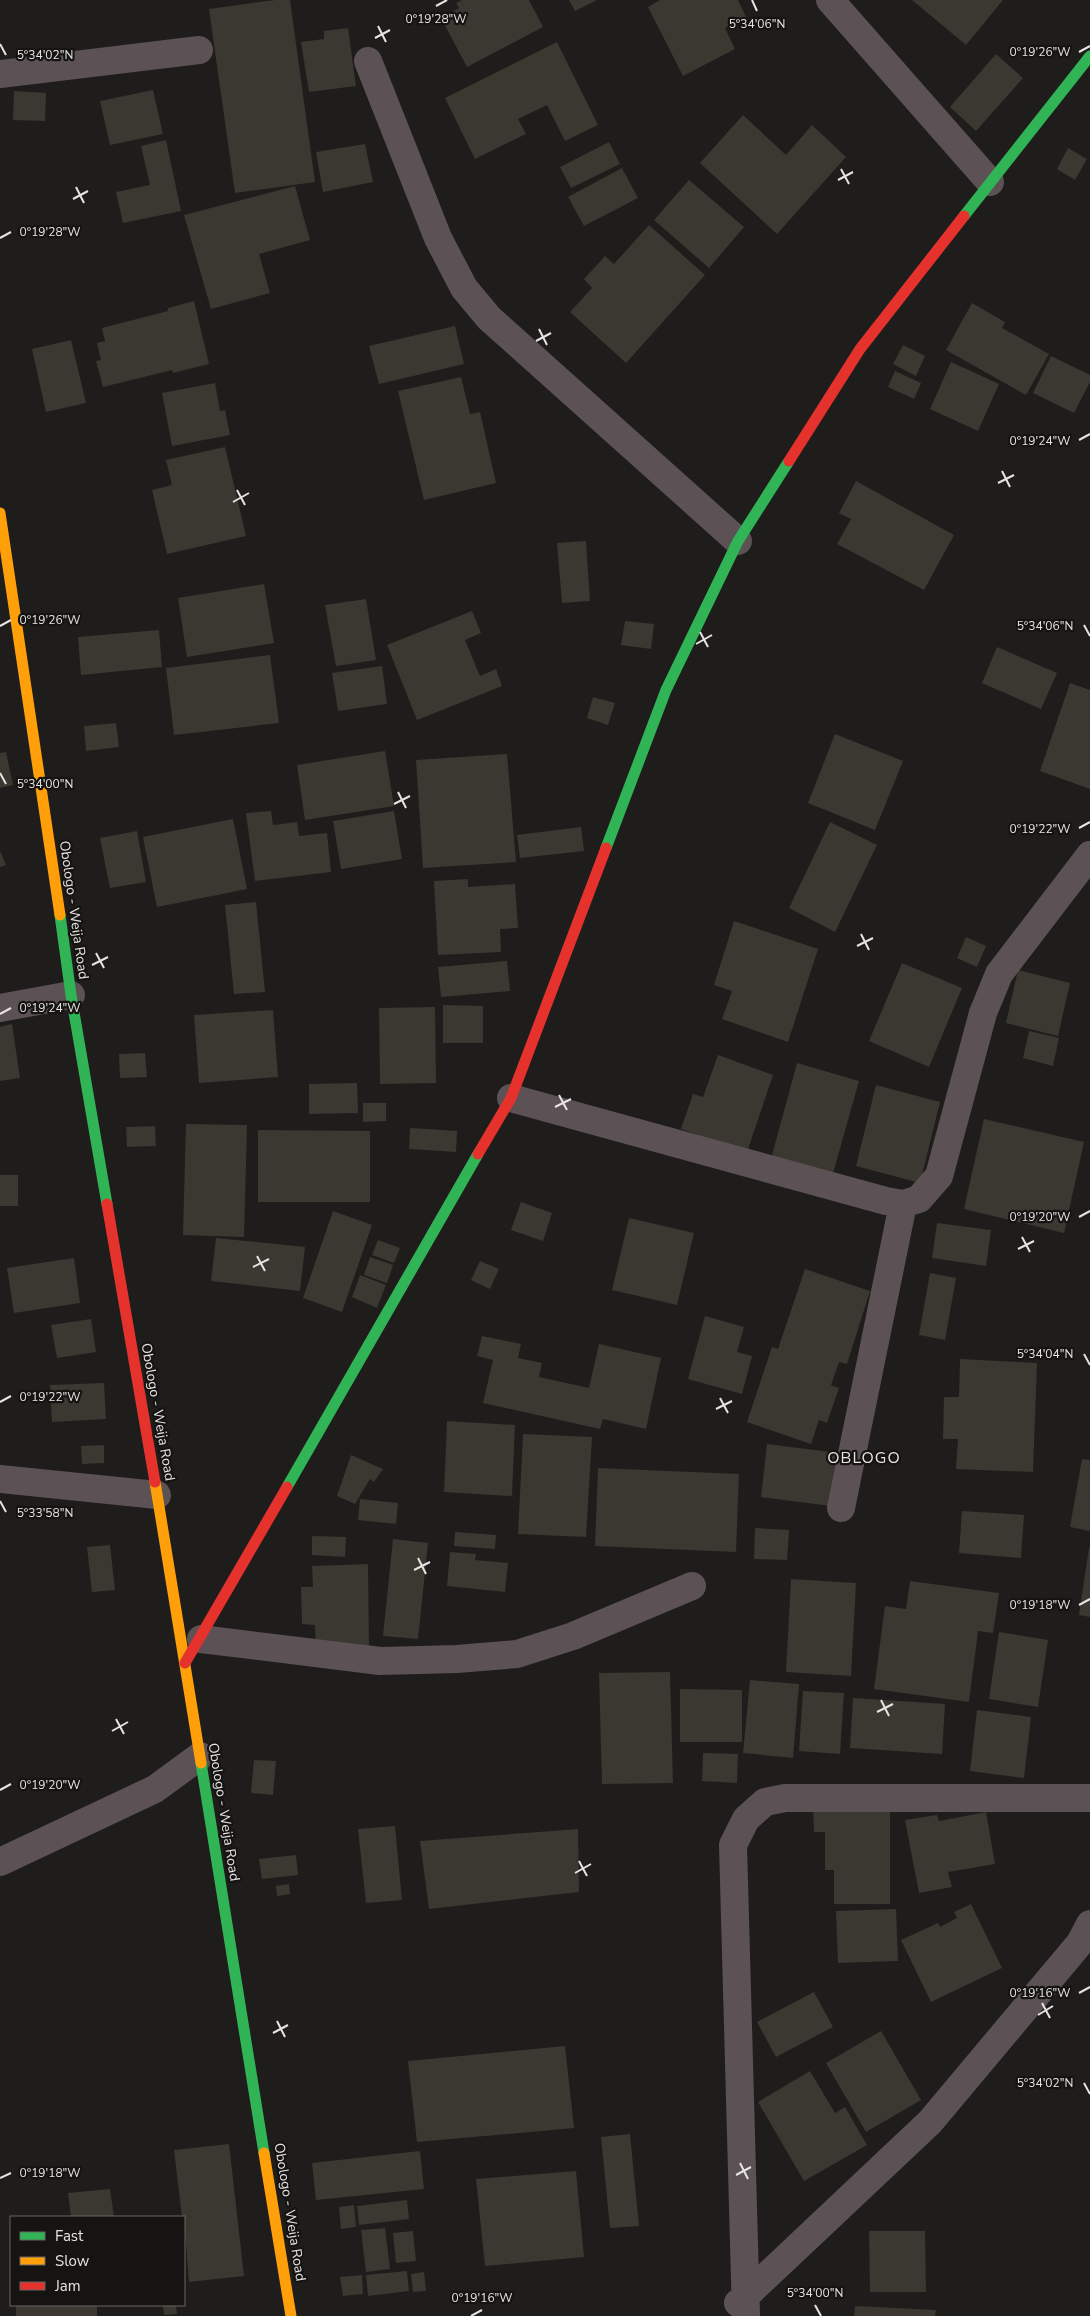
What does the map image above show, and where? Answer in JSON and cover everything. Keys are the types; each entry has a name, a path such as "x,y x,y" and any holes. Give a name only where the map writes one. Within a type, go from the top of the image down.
{"street":[{"path":"830,0 990,182"},
{"path":"0,74 199,50"},
{"path":"185,1663 201,1639 511,1098 666,690 738,541 860,349 1090,56"},
{"path":"368,62 438,238 464,288 489,318 738,541"},
{"name":"Obologo - Weija Road","path":"0,513 30,704 71,995 185,1663 291,2316"},
{"path":"511,1098 903,1204 919,1199 939,1176 983,1013 999,974 1090,855"},
{"path":"0,1008 71,995"},
{"path":"841,1508 903,1204"},
{"path":"0,1479 157,1495"},
{"path":"201,1639 380,1661 457,1659 517,1654 573,1636 692,1586"},
{"path":"0,1862 154,1789 200,1756"},
{"path":"746,2306 733,1845 746,1818 765,1802 785,1798 1090,1798"},
{"path":"728,2316 746,2306 930,2122 1080,1943 1090,1924"}],"building":[{"path":"275,0 290,0 315,182 235,193 209,9"},
{"path":"462,0 529,0 543,27 467,67 441,18 459,8 456,3"},
{"path":"569,0 597,0 575,11"},
{"path":"660,0 738,0 746,17 725,28 735,49 683,76 648,7"},
{"path":"912,0 1003,0 966,45"},
{"path":"348,28 356,86 309,92 301,42 324,39 324,31"},
{"path":"557,42 598,125 565,141 547,105 518,119 526,134 475,159 445,98"},
{"path":"996,54 1023,78 976,131 950,107"},
{"path":"153,90 163,134 110,145 100,101"},
{"path":"14,91 46,93 45,121 13,120"},
{"path":"743,115 786,155 812,125 846,157 777,234 700,163"},
{"path":"166,140 181,211 123,223 116,192 150,185 141,146"},
{"path":"609,142 620,164 571,188 560,167"},
{"path":"365,144 373,182 323,192 316,152"},
{"path":"1068,148 1087,159 1075,180 1057,169"},
{"path":"622,168 638,198 584,226 568,197"},
{"path":"689,180 744,227 709,268 654,220"},
{"path":"295,186 310,240 259,254 270,293 211,309 184,215"},
{"path":"649,225 705,275 626,363 570,312 592,288 584,279 605,256 614,264"},
{"path":"194,301 209,364 173,373 172,370 103,387 96,361 101,360 97,343 105,341 102,328 168,311 168,308"},
{"path":"972,303 1005,322 1002,328 1049,354 1026,395 946,350"},
{"path":"455,326 464,364 379,384 369,346"},
{"path":"71,340 86,403 46,412 32,349"},
{"path":"903,345 925,356 916,376 893,364"},
{"path":"1051,356 1090,375 1090,382 1074,413 1033,393"},
{"path":"951,362 999,384 978,431 930,409"},
{"path":"895,371 921,383 914,399 888,387"},
{"path":"461,377 470,414 480,412 496,483 424,500 398,391"},
{"path":"215,383 220,411 225,410 230,435 172,446 162,393"},
{"path":"225,447 246,536 167,554 152,490 172,485 166,460"},
{"path":"856,481 954,535 924,590 837,544 851,519 839,513"},
{"path":"586,541 590,601 562,603 557,543"},
{"path":"264,584 274,643 187,657 178,598"},
{"path":"366,599 376,660 336,666 325,605"},
{"path":"472,611 481,633 465,640 480,676 496,669 502,686 417,720 387,645"},
{"path":"625,621 654,624 651,649 621,645"},
{"path":"159,630 162,667 81,675 78,637"},
{"path":"997,647 1057,673 1041,709 982,683"},
{"path":"270,655 279,723 174,735 166,668"},
{"path":"382,666 387,704 338,711 332,673"},
{"path":"1070,683 1090,690 1090,789 1040,771"},
{"path":"593,697 615,703 608,725 587,718"},
{"path":"116,723 119,747 86,751 84,726"},
{"path":"835,734 903,761 875,830 808,803"},
{"path":"385,751 394,806 305,820 297,765"},
{"path":"6,752 13,785 0,788 0,753"},
{"path":"507,754 516,862 423,868 416,760"},
{"path":"271,811 273,825 297,822 299,836 327,833 331,872 255,881 246,813"},
{"path":"394,811 402,859 341,869 333,821"},
{"path":"233,819 247,889 157,907 143,837"},
{"path":"830,822 877,845 835,932 789,908"},
{"path":"581,827 584,851 520,858 517,835"},
{"path":"137,831 146,882 110,888 100,838"},
{"path":"0,851 6,865 0,867"},
{"path":"468,879 468,887 515,884 518,928 500,929 501,952 438,955 434,881"},
{"path":"256,902 265,992 234,994 225,905"},
{"path":"734,921 818,949 788,1042 722,1019 732,991 714,985"},
{"path":"966,937 986,946 977,967 957,958"},
{"path":"507,961 510,991 441,997 438,967"},
{"path":"902,963 962,988 929,1067 869,1041"},
{"path":"1018,970 1070,983 1058,1036 1006,1023"},
{"path":"443,1005 483,1006 483,1043 443,1043"},
{"path":"435,1007 436,1083 380,1084 379,1008"},
{"path":"273,1010 278,1077 199,1083 194,1015"},
{"path":"12,1024 20,1078 0,1081 0,1027"},
{"path":"1029,1031 1059,1038 1053,1066 1023,1058"},
{"path":"145,1053 147,1077 120,1078 119,1054"},
{"path":"718,1055 773,1075 747,1152 681,1129 693,1094 703,1097"},
{"path":"797,1063 859,1081 832,1177 771,1159"},
{"path":"357,1083 358,1113 309,1114 309,1084"},
{"path":"876,1085 940,1102 920,1183 856,1166"},
{"path":"363,1103 386,1103 386,1121 363,1122"},
{"path":"984,1119 1084,1142 1064,1233 964,1209"},
{"path":"186,1124 247,1125 244,1237 183,1235"},
{"path":"155,1126 156,1146 127,1147 126,1127"},
{"path":"410,1128 457,1131 456,1152 409,1149"},
{"path":"258,1130 370,1131 370,1202 258,1202"},
{"path":"0,1175 18,1175 18,1206 0,1206"},
{"path":"521,1202 552,1213 543,1241 511,1230"},
{"path":"333,1211 372,1225 342,1312 303,1298"},
{"path":"629,1218 694,1233 677,1305 612,1290"},
{"path":"937,1223 991,1230 986,1266 932,1258"},
{"path":"216,1238 305,1247 300,1291 211,1281"},
{"path":"378,1240 400,1248 394,1263 372,1255"},
{"path":"370,1257 393,1265 387,1283 364,1275"},
{"path":"74,1258 80,1303 14,1313 7,1268"},
{"path":"480,1261 499,1269 490,1289 471,1280"},
{"path":"805,1269 870,1291 847,1364 839,1362 831,1385 839,1388 827,1423 819,1420 811,1444 747,1422 772,1347 778,1349"},
{"path":"930,1273 956,1278 945,1340 919,1335"},
{"path":"360,1275 386,1285 377,1308 352,1297"},
{"path":"705,1316 744,1327 737,1352 752,1356 742,1394 688,1379"},
{"path":"91,1319 96,1352 57,1358 51,1325"},
{"path":"482,1336 521,1344 518,1358 542,1363 539,1377 589,1388 599,1344 661,1358 646,1429 603,1419 600,1429 483,1403 493,1360 477,1356"},
{"path":"960,1359 1037,1363 1033,1472 956,1469 958,1439 943,1439 944,1397 959,1397"},
{"path":"104,1383 106,1419 52,1422 50,1385"},
{"path":"447,1421 515,1425 512,1496 444,1492"},
{"path":"523,1434 592,1437 586,1537 518,1534"},
{"path":"767,1444 846,1454 839,1507 761,1497"},
{"path":"104,1445 104,1463 82,1464 81,1446"},
{"path":"351,1455 383,1469 374,1482 370,1479 355,1504 337,1496"},
{"path":"1082,1459 1090,1460 1090,1531 1070,1527"},
{"path":"598,1468 739,1474 736,1552 595,1546"},
{"path":"360,1499 398,1503 396,1524 358,1520"},
{"path":"962,1511 1024,1515 1021,1558 959,1553"},
{"path":"755,1528 789,1530 787,1560 754,1559"},
{"path":"455,1532 496,1535 495,1549 454,1546"},
{"path":"312,1536 346,1537 345,1557 312,1555"},
{"path":"393,1539 428,1543 418,1639 383,1636"},
{"path":"110,1545 115,1590 92,1592 87,1547"},
{"path":"1090,1548 1090,1617 1079,1615"},
{"path":"450,1552 476,1554 475,1560 508,1563 505,1592 447,1586"},
{"path":"368,1564 369,1648 316,1649 315,1625 302,1624 301,1587 313,1587 312,1566"},
{"path":"791,1579 856,1583 851,1676 786,1672"},
{"path":"910,1581 999,1593 993,1633 978,1631 969,1702 874,1689 885,1606 906,1609"},
{"path":"999,1632 1048,1640 1038,1707 989,1699"},
{"path":"670,1672 673,1783 602,1784 599,1673"},
{"path":"750,1680 799,1684 793,1758 743,1753"},
{"path":"680,1689 742,1690 742,1742 680,1742"},
{"path":"803,1691 844,1693 840,1754 799,1751"},
{"path":"853,1698 945,1704 942,1754 850,1748"},
{"path":"977,1710 1031,1717 1024,1778 970,1771"},
{"path":"703,1753 738,1754 737,1783 702,1781"},
{"path":"254,1760 276,1761 273,1795 251,1793"},
{"path":"813,1804 890,1805 890,1904 834,1904 834,1870 825,1870 825,1832 814,1832"},
{"path":"986,1812 995,1864 948,1872 952,1887 919,1893 905,1820 937,1815 939,1821"},
{"path":"395,1826 402,1900 366,1903 358,1829"},
{"path":"578,1829 579,1892 429,1909 420,1841"},
{"path":"296,1855 298,1875 262,1879 259,1859"},
{"path":"289,1884 290,1894 277,1896 276,1886"},
{"path":"971,1904 1002,1968 931,2002 901,1940 938,1923 940,1927 957,1918 954,1912"},
{"path":"896,1909 898,1961 838,1963 836,1911"},
{"path":"814,1992 833,2027 776,2057 757,2022"},
{"path":"881,2031 921,2100 866,2132 826,2063"},
{"path":"565,2046 574,2128 417,2142 408,2061"},
{"path":"810,2071 835,2113 845,2107 867,2145 804,2181 758,2102"},
{"path":"630,2134 639,2226 610,2228 601,2137"},
{"path":"229,2144 244,2276 189,2282 185,2216 182,2216 174,2150"},
{"path":"420,2151 424,2189 316,2200 312,2163"},
{"path":"576,2171 584,2257 485,2266 476,2179"},
{"path":"110,2189 114,2216 71,2216 68,2193"},
{"path":"407,2200 409,2219 359,2225 357,2206"},
{"path":"354,2205 356,2227 341,2229 339,2207"},
{"path":"385,2228 390,2269 366,2272 361,2230"},
{"path":"413,2231 416,2261 396,2263 393,2233"},
{"path":"869,2231 925,2231 926,2292 870,2292"},
{"path":"407,2271 409,2291 368,2296 366,2275"},
{"path":"424,2272 426,2291 413,2292 411,2274"},
{"path":"362,2275 363,2294 343,2296 340,2277"},
{"path":"16,2306 97,2306 97,2316 16,2316"},
{"path":"163,2306 176,2306 177,2314 164,2315"},
{"path":"855,2306 936,2310 935,2316 854,2316"}],"traffic: fast":[{"path":"964,216 1090,56"},
{"path":"606,848 666,690 738,541 789,461"},
{"path":"60,915 71,995 107,1204"},
{"path":"287,1487 478,1154"},
{"path":"201,1763 264,2153"}],"traffic: slow":[{"path":"0,513 60,915"},
{"path":"155,1482 201,1763"},
{"path":"264,2153 291,2316"}],"traffic: jam":[{"path":"789,461 860,349 964,216"},
{"path":"478,1154 511,1098 606,848"},
{"path":"107,1204 155,1482"},
{"path":"185,1663 287,1487"}],"district":[{"name":"OBLOGO","path":"864,1458"}]}
